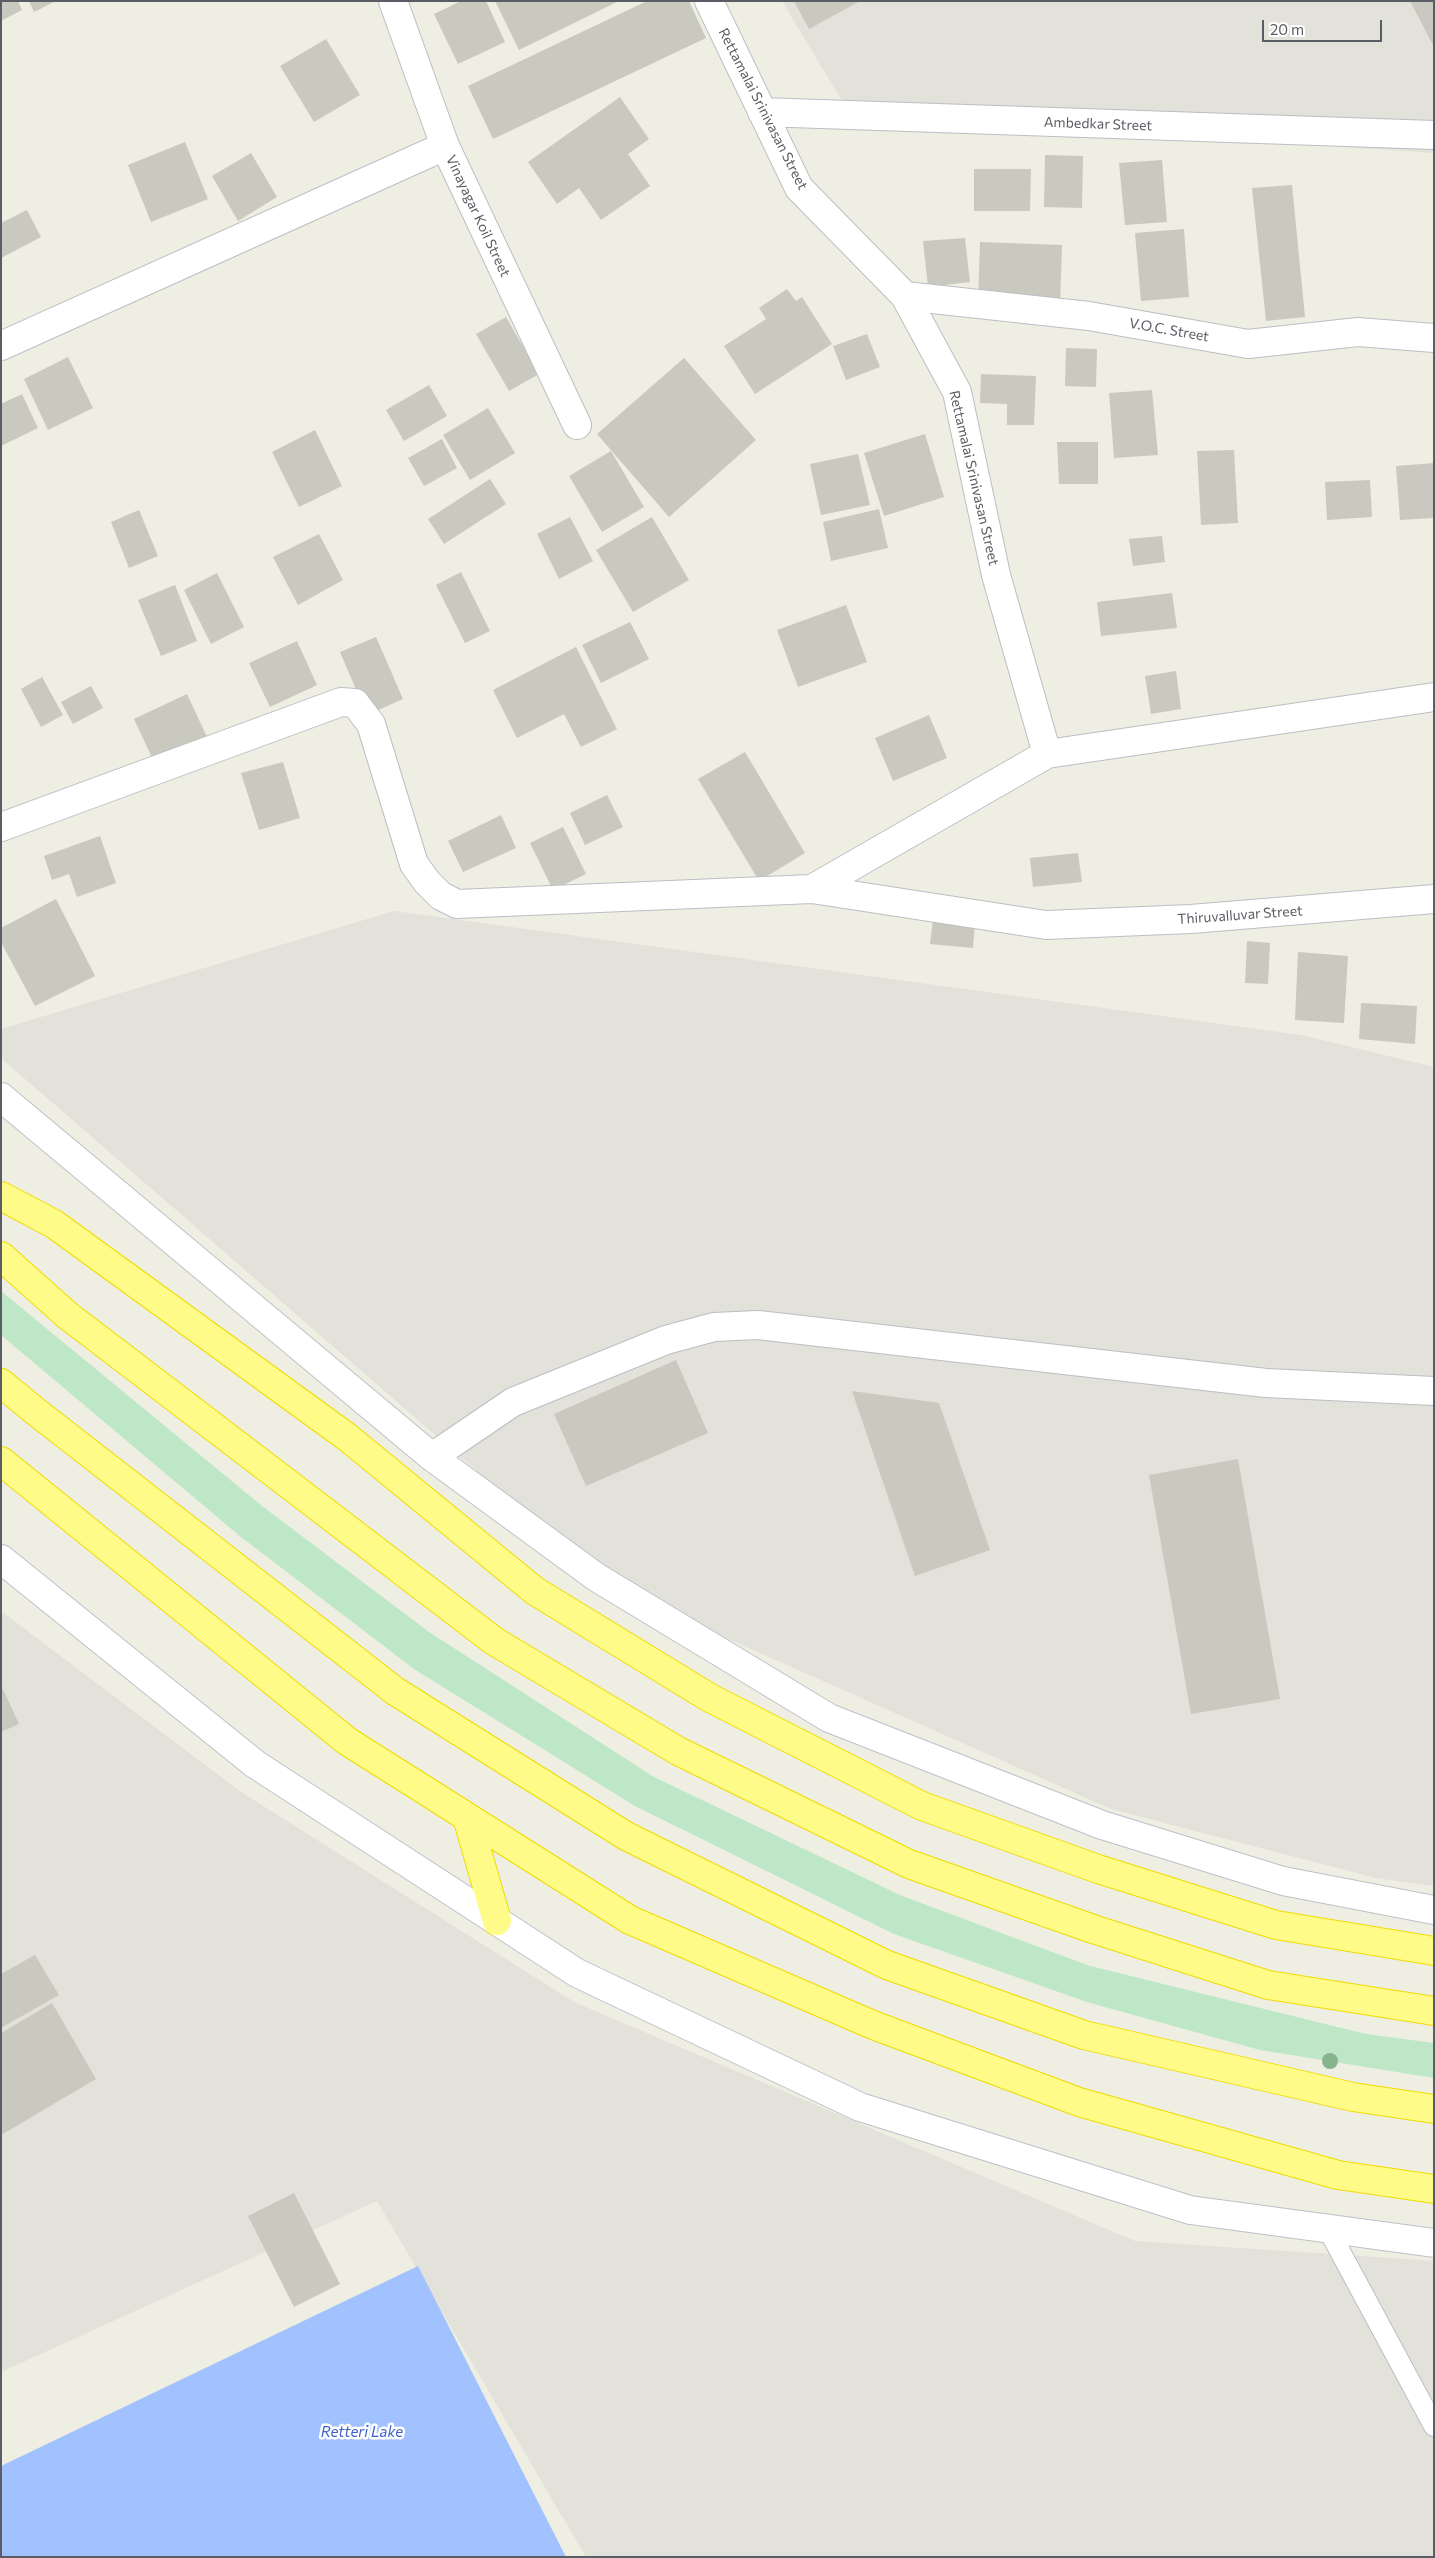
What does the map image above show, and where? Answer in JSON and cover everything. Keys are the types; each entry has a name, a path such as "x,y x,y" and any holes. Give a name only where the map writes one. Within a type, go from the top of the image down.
{"highway":[{"path":"1,1196 54,1224 347,1437 535,1591 710,1698 922,1806 1098,1869 1276,1925 1434,1951"},
{"path":"1,1256 67,1315 494,1641 678,1751 909,1864 1093,1929 1268,1985 1434,2011"},
{"path":"1,1383 42,1417 395,1690 626,1836 887,1964 1084,2035 1354,2097 1434,2110"},
{"path":"1,1461 347,1741 630,1920 873,2025 1079,2102 1338,2175 1434,2189"},
{"path":"467,1817 497,1921"}],"street":[{"name":"Vinayagar Koil Street","path":"393,1 445,146 577,425"},
{"name":"Rettamalai Srinivasan Street","path":"709,1 799,188 905,296 957,392 996,575 1047,754"},
{"name":"Ambedkar Street","path":"762,112 1434,135"},
{"path":"1,346 445,146"},
{"name":"V.O.C. Street","path":"905,296 1089,316 1248,344 1358,332 1434,338"},
{"path":"812,889 1047,754 1434,697"},
{"name":"Thiruvalluvar Street","path":"1,827 341,702 355,702 371,724 414,864 427,882 441,896 457,904 812,889 1046,925 1190,919 1434,899"},
{"path":"1,1097 432,1457 596,1577 829,1718 1102,1826 1283,1881 1434,1910"},
{"path":"432,1457 513,1402 666,1340 714,1326 758,1325 1266,1383 1434,1391"},
{"path":"1,1559 255,1764 577,1973 860,2107 1190,2210 1434,2243"}],"lane":[{"path":"1328,2229 1434,2426"}],"shaded area":[{"path":"782,1 1434,1 1434,153 850,114"},
{"path":"394,911 1301,1035 1434,1067 1434,1886 1376,1878 1111,1809 609,1586 1,1058 1,1029"},
{"path":"1,1611 241,1792 574,2002 1135,2241 1434,2261 1434,2557 586,2557 377,2201 1,2372"}],"green space":[{"path":"1,1291 262,1506 429,1632 654,1777 902,1896 1090,1966 1366,2034 1434,2043 1434,2078 1260,2050 1087,2002 894,1934 635,1806 414,1669 241,1537 1,1335"}],"water":[{"name":"Retteri Lake","path":"418,2266 566,2557 1,2557 1,2466"}],"building":[{"path":"1,1 18,1 22,10 1,21"},
{"path":"29,1 56,1 34,12"},
{"path":"461,1 486,1 505,42 458,64 434,14"},
{"path":"495,1 619,1 519,50"},
{"path":"647,1 689,1 706,38 493,139 468,86"},
{"path":"794,1 860,1 809,29"},
{"path":"1410,1 1434,1 1434,47"},
{"path":"326,39 360,95 314,122 280,66"},
{"path":"620,97 649,139 628,154 650,186 601,220 579,188 557,204 528,162"},
{"path":"185,142 208,199 151,222 128,165"},
{"path":"251,153 277,197 238,221 212,176"},
{"path":"1045,155 1083,156 1082,208 1044,207"},
{"path":"1162,160 1167,222 1125,225 1119,163"},
{"path":"974,169 1031,169 1030,211 974,211"},
{"path":"1292,185 1305,317 1266,321 1252,188"},
{"path":"27,210 41,237 1,258 1,223"},
{"path":"1184,229 1189,297 1141,301 1135,233"},
{"path":"965,238 970,282 928,287 923,241"},
{"path":"980,242 1062,245 1060,306 978,302"},
{"path":"787,289 796,301 802,297 832,344 755,394 724,346 766,319 759,308"},
{"path":"506,317 539,374 509,391 476,334"},
{"path":"867,334 880,367 846,380 833,346"},
{"path":"1066,348 1097,349 1096,387 1065,386"},
{"path":"68,357 93,408 48,430 24,379"},
{"path":"684,358 756,440 669,517 597,434"},
{"path":"981,374 1036,376 1034,425 1007,425 1007,404 980,403"},
{"path":"429,385 447,416 404,441 386,410"},
{"path":"1152,390 1158,455 1114,458 1109,393"},
{"path":"22,394 38,428 1,446 1,404"},
{"path":"488,408 515,453 470,480 443,435"},
{"path":"315,430 342,486 299,507 272,452"},
{"path":"925,434 944,497 884,516 864,453"},
{"path":"442,439 457,468 424,486 408,458"},
{"path":"1057,442 1098,442 1098,484 1059,484"},
{"path":"1234,450 1238,523 1201,525 1197,451"},
{"path":"611,451 644,507 602,532 569,476"},
{"path":"858,454 870,505 821,515 810,464"},
{"path":"1434,463 1434,518 1400,520 1396,466"},
{"path":"490,479 506,504 444,544 428,519"},
{"path":"1370,480 1372,517 1327,520 1325,482"},
{"path":"879,509 888,548 831,561 823,522"},
{"path":"139,510 158,556 129,568 111,522"},
{"path":"570,517 593,561 559,579 537,534"},
{"path":"652,517 689,580 633,612 596,550"},
{"path":"319,534 343,580 298,605 273,557"},
{"path":"1162,536 1165,562 1133,566 1129,539"},
{"path":"461,572 490,631 465,643 436,585"},
{"path":"217,573 244,627 211,644 184,590"},
{"path":"175,585 197,641 161,656 138,600"},
{"path":"1172,593 1177,628 1101,636 1097,602"},
{"path":"846,605 867,662 798,687 777,630"},
{"path":"630,622 649,659 601,683 582,645"},
{"path":"376,637 403,699 367,715 340,652"},
{"path":"297,641 317,685 270,707 249,663"},
{"path":"576,647 617,729 581,747 564,714 517,738 493,690"},
{"path":"1176,671 1181,709 1151,714 1145,676"},
{"path":"42,677 63,715 41,727 21,689"},
{"path":"91,686 103,708 73,724 61,702"},
{"path":"187,694 207,737 154,762 134,719"},
{"path":"929,715 947,758 893,781 875,738"},
{"path":"745,752 805,853 759,881 698,779"},
{"path":"283,762 300,818 259,830 241,773"},
{"path":"607,795 623,827 585,845 570,813"},
{"path":"501,815 516,848 463,872 448,841"},
{"path":"563,827 586,874 553,890 530,843"},
{"path":"100,836 116,883 77,897 69,874 52,880 44,856"},
{"path":"1078,853 1082,882 1033,887 1030,858"},
{"path":"56,899 95,976 35,1006 1,942 1,928"},
{"path":"933,919 975,922 973,948 930,944"},
{"path":"1247,941 1270,943 1268,984 1245,983"},
{"path":"1298,952 1348,956 1344,1023 1295,1020"},
{"path":"1361,1003 1417,1006 1415,1044 1359,1039"},
{"path":"676,1360 708,1433 586,1486 554,1414"},
{"path":"852,1391 939,1403 990,1550 915,1576"},
{"path":"1238,1459 1280,1699 1191,1714 1149,1475"},
{"path":"1,1685 19,1724 1,1732"},
{"path":"35,1955 59,1995 1,2028 1,1974"},
{"path":"52,2003 96,2079 1,2135 1,2033"},
{"path":"294,2193 340,2284 294,2307 248,2216"}]}
